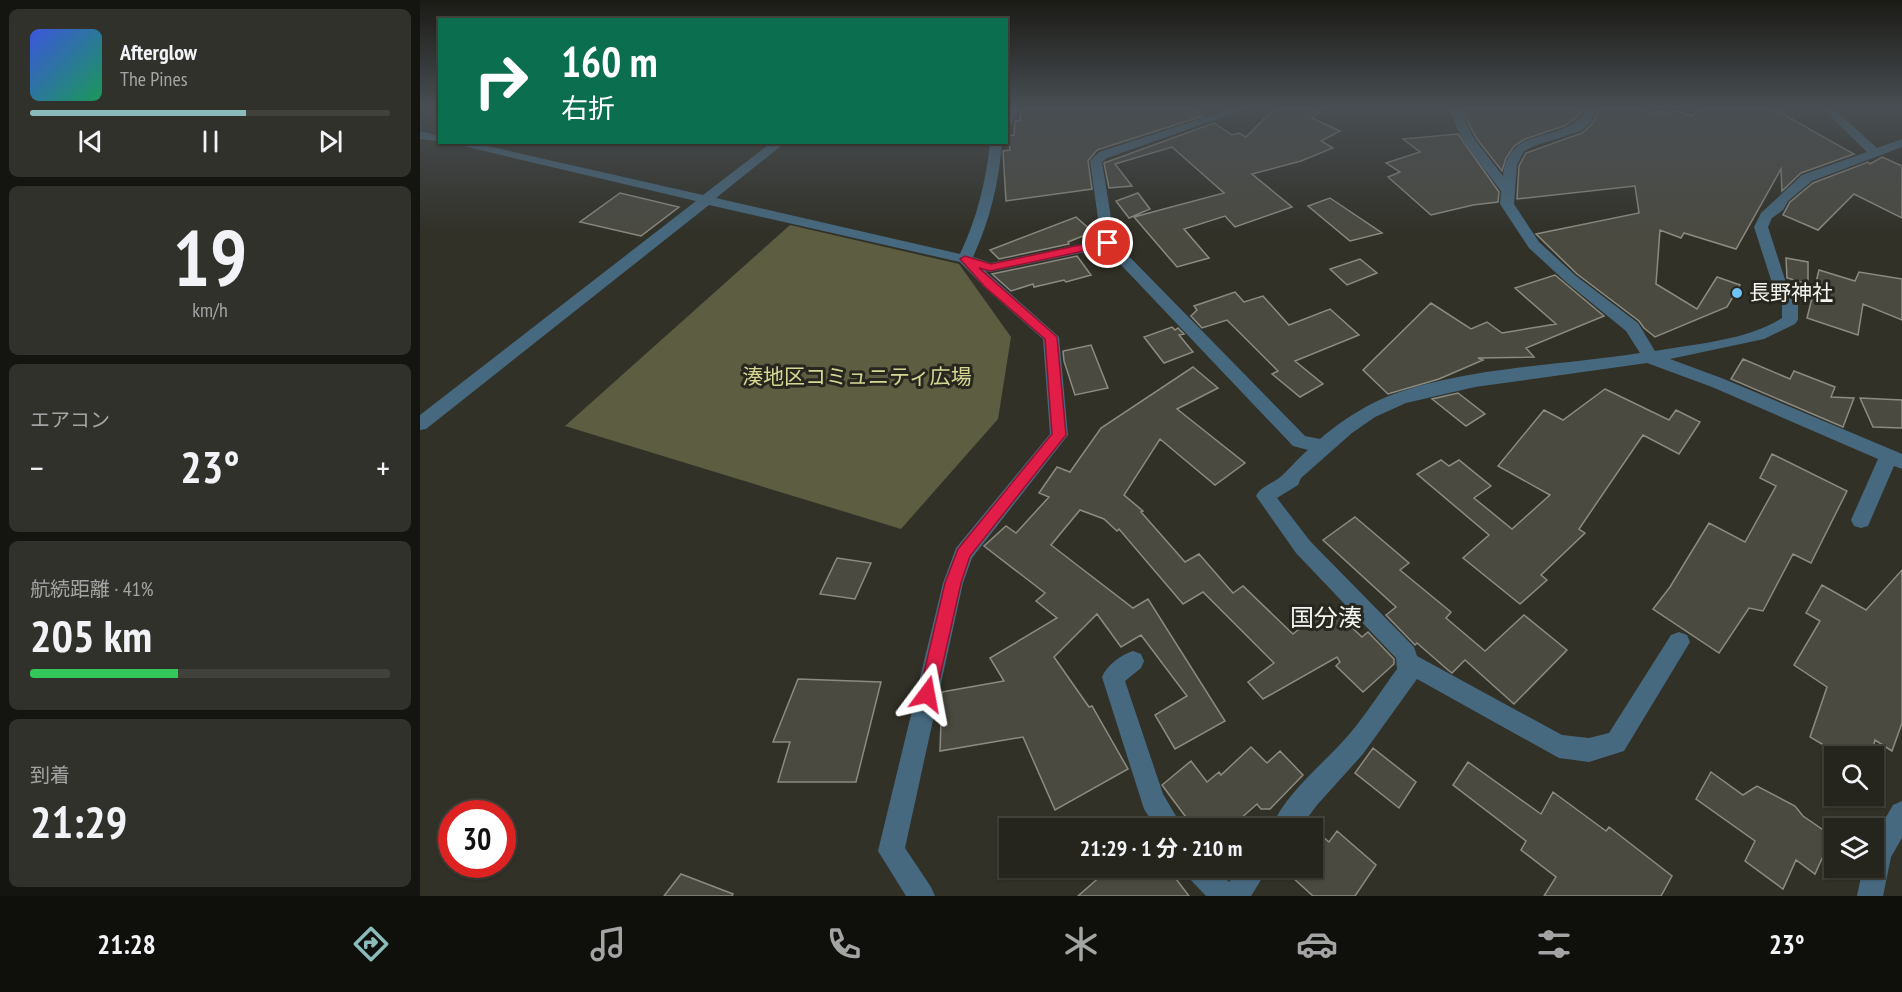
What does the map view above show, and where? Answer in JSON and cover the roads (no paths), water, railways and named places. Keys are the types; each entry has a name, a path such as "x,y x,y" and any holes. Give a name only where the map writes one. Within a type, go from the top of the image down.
{"street":[{"path":"486,150 965,259 990,268 1108,243"},
{"path":"420,424 770,150"},
{"path":"965,259 978,231 993,177 995,150"},
{"path":"1118,150 1103,155 1096,161 1108,243 1299,441 1323,447"},
{"path":"1477,150 1508,191"},
{"path":"1519,150 1512,158 1507,204 1534,244 1571,279 1632,327 1652,358 1718,383 1895,459 1862,520"},
{"path":"1872,150 1875,153"},
{"path":"1292,818 1308,796 1354,746 1409,671 1406,654 1383,627 1303,547 1265,496 1291,480 1292,475 1341,431 1381,407 1425,391 1467,382 1652,358 1762,334 1782,327 1790,320 1790,303 1782,289 1761,227 1766,216 1778,207 1790,190 1799,187 1807,178 1883,150"},
{"path":"922,896 891,851 953,583 963,554 1059,435 1051,337 989,284 965,259"},
{"path":"1408,662 1558,746 1590,750 1616,743 1679,642"},
{"path":"1133,661 1113,677 1154,800 1164,818"},
{"path":"1870,896 1880,853 1902,814"},
{"path":"1207,878 1225,896"},
{"path":"1235,896 1248,878"}],"place":[{"name":"長野神社","path":"1737,293"}],"district":[{"name":"国分湊","path":"1326,618"}],"park label":[{"name":"湊地区コミュニティ広場","path":"857,377"}]}
